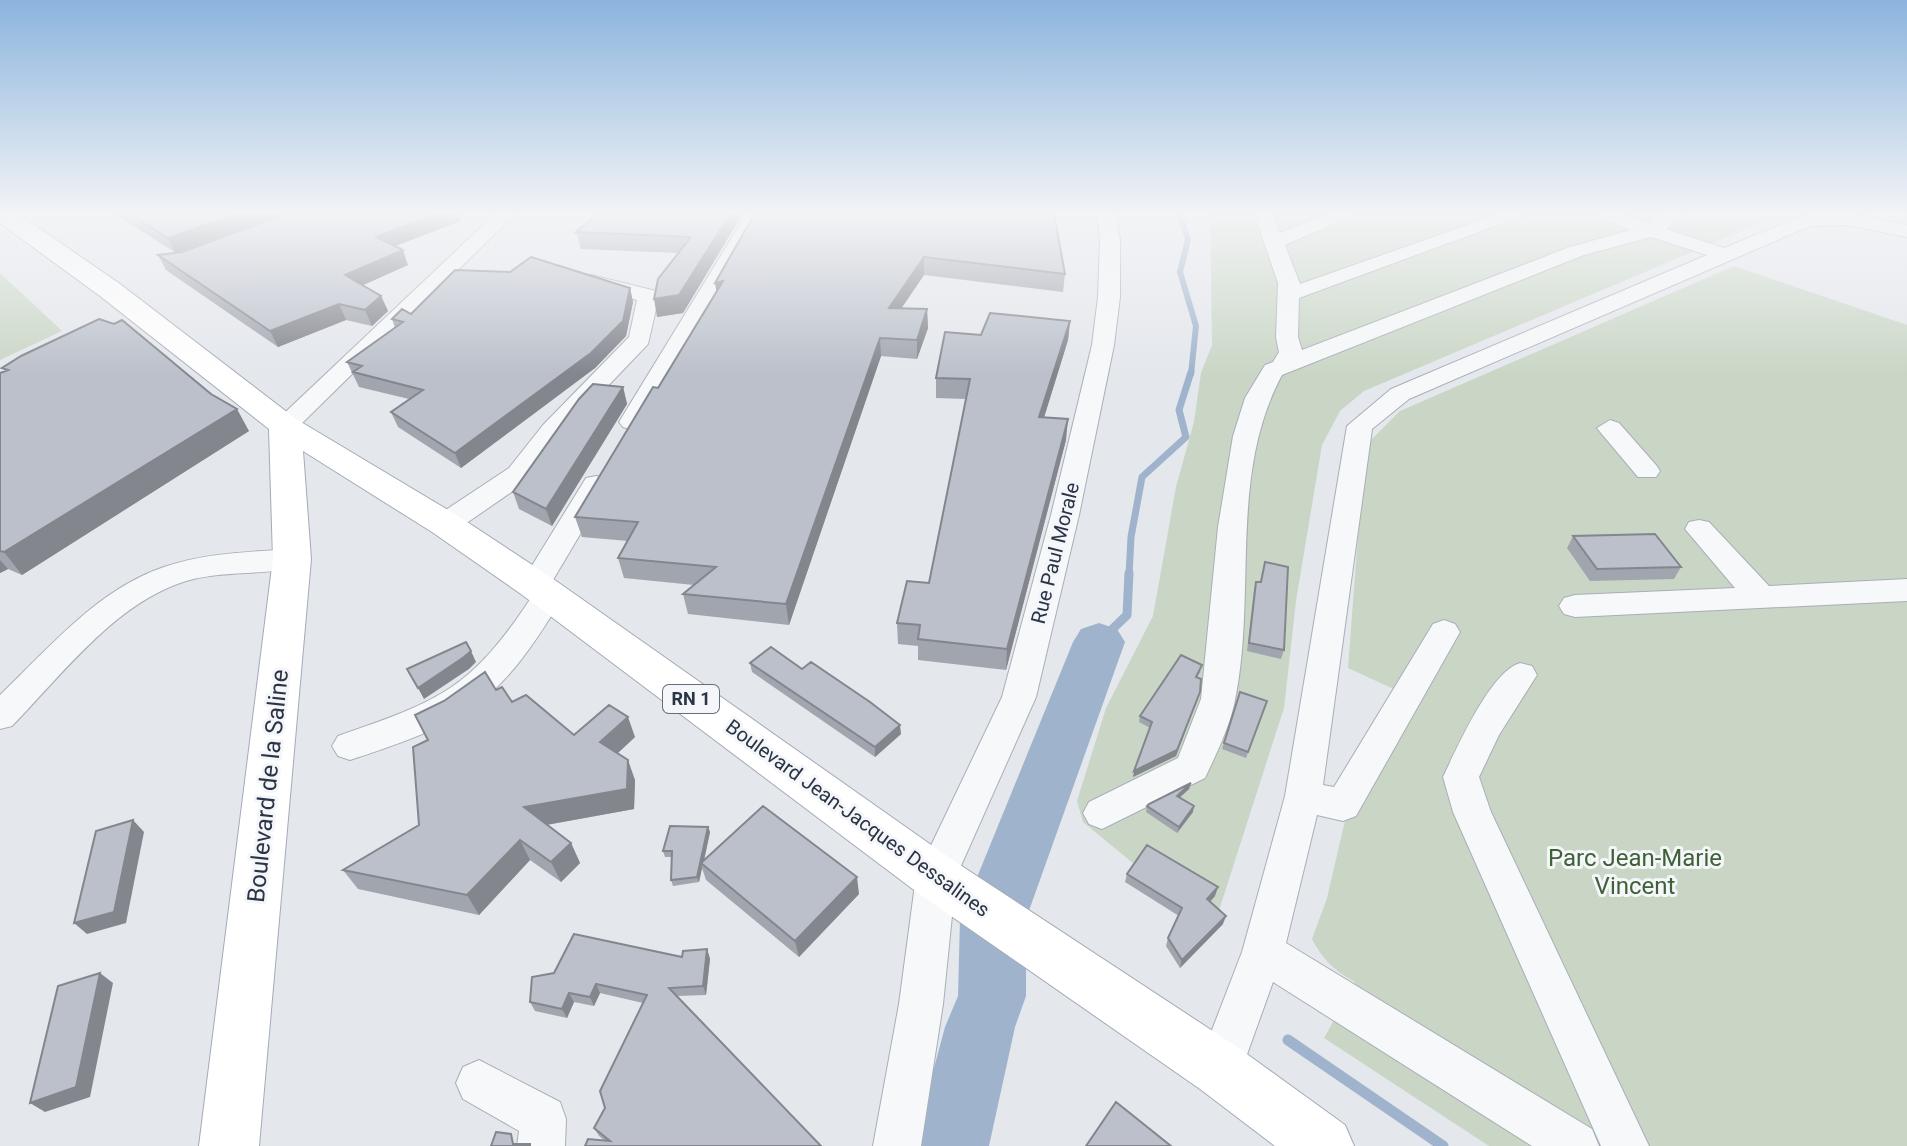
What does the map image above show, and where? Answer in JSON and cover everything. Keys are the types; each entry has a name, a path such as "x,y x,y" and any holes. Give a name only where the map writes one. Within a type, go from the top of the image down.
{"main road":[{"name":"Boulevard Jean-Jacques Dessalines","path":"77,266 285,426 445,524 542,590 936,877 1220,1069 1324,1146"},
{"name":"Boulevard de la Saline","path":"229,1146 292,559 285,426"}],"street":[{"path":"285,426 451,266"},
{"path":"622,439 725,266"},
{"name":"Rue Paul Morale","path":"897,1146 921,1004 936,877 1019,697 1103,345 1110,266"},
{"path":"1282,266 1290,294 1287,337 1291,352 1284,363"},
{"path":"1290,294 1368,266"},
{"path":"1102,813 1192,768 1218,702 1225,601 1253,405 1261,385 1273,370 1284,363 1337,347 1538,266"},
{"path":"1220,1069 1263,952 1303,796 1360,426 1400,394 1698,266"},
{"path":"445,524 519,474 552,430 640,339 648,296 589,280"},
{"path":"1610,428 1647,471"},
{"path":"350,746 442,712 499,668 606,466"},
{"path":"1699,529 1761,597"},
{"path":"0,716 94,627 150,585 203,567 292,559"},
{"path":"1575,606 1907,590"},
{"path":"1303,796 1343,805 1444,632"},
{"path":"1520,675 1485,728 1461,777 1472,812 1625,1146"},
{"path":"1263,952 1575,1146"},
{"path":"479,1083 543,1119 541,1146"}],"green space":[{"path":"1211,266 1658,266 1364,391 1340,411 1322,445 1296,601 1284,708 1213,929 1083,822 1077,801 1106,708 1153,616 1176,487 1194,422 1201,373 1212,345"},
{"name":"Parc Jean-Marie Vincent","path":"1733,266 1907,325 1907,1146 1489,1146 1324,1038 1355,982 1330,964 1312,939 1327,898 1347,812 1411,697 1348,668 1364,457 1372,439 1400,411"},
{"path":"0,273 62,331 0,360"}],"building":[{"path":"175,266 365,266 345,275 381,296 365,310 339,304 270,331"},
{"path":"518,266 561,266 630,288 623,321 591,353 455,453 391,412 423,390 353,372 362,366 347,362 403,322 392,319 402,309 411,314 455,270 510,272"},
{"path":"668,266 697,266 679,295 654,299 658,279"},
{"path":"724,266 917,266 889,308 927,309 917,340 880,338 786,604 683,594 716,567 618,558 638,522 575,517 653,387 658,388 723,281 715,283"},
{"path":"1003,266 1064,266 1065,274"},
{"path":"990,313 1070,321 1039,417 1068,419 1007,649 918,639 920,625 897,623 907,581 929,583 970,379 936,378 945,332 981,335"},
{"path":"99,319 114,324 122,320 211,394 237,409 4,552 0,551 0,373 8,370 2,368"},
{"path":"593,384 623,387 546,509 513,492 579,399"},
{"path":"1655,534 1681,567 1597,569 1573,536"},
{"path":"1265,562 1288,567 1284,650 1249,643 1256,582 1261,582"},
{"path":"466,642 471,651 418,688 407,669"},
{"path":"771,647 802,669 811,662 900,725 875,747 750,663"},
{"path":"1181,655 1202,665 1196,677 1201,679 1200,692 1177,750 1134,771 1152,722 1140,716"},
{"path":"485,672 496,690 502,687 512,702 526,695 574,735 609,705 628,717 600,742 628,760 627,789 524,807 571,843 551,862 520,840 467,895 343,870 419,825 413,747 428,740 415,715 444,701"},
{"path":"1240,692 1267,701 1248,752 1224,743"},
{"path":"1191,783 1177,796 1194,806 1179,827 1147,806 1149,804"},
{"path":"763,806 857,877 795,941 701,863"},
{"path":"133,820 114,912 74,923 96,831"},
{"path":"670,826 708,827 697,877 671,880 672,851 663,851"},
{"path":"1147,845 1218,887 1207,899 1226,916 1182,960 1168,938 1182,908 1127,874"},
{"path":"574,934 682,957 683,951 707,949 703,986 669,988 821,1146 585,1146 588,1139 610,1141 594,1128 605,1108 600,1091 647,995 596,984 590,997 569,993 562,1009 530,1002 532,977 554,973"},
{"path":"100,973 76,1087 30,1103 58,986"},
{"path":"1116,1102 1171,1146 1086,1146"},
{"path":"496,1132 511,1134 513,1144 530,1146 491,1146"}],"waterway":[{"path":"1181,266 1180,272 1196,326 1191,374"},
{"path":"1129,575 1131,537 1142,477 1186,437 1179,410 1191,372"},
{"path":"1099,642 1127,615 1129,573"},
{"path":"951,1146 980,1027 992,996 993,919 1099,642"},
{"path":"1288,1040 1443,1146"}]}
